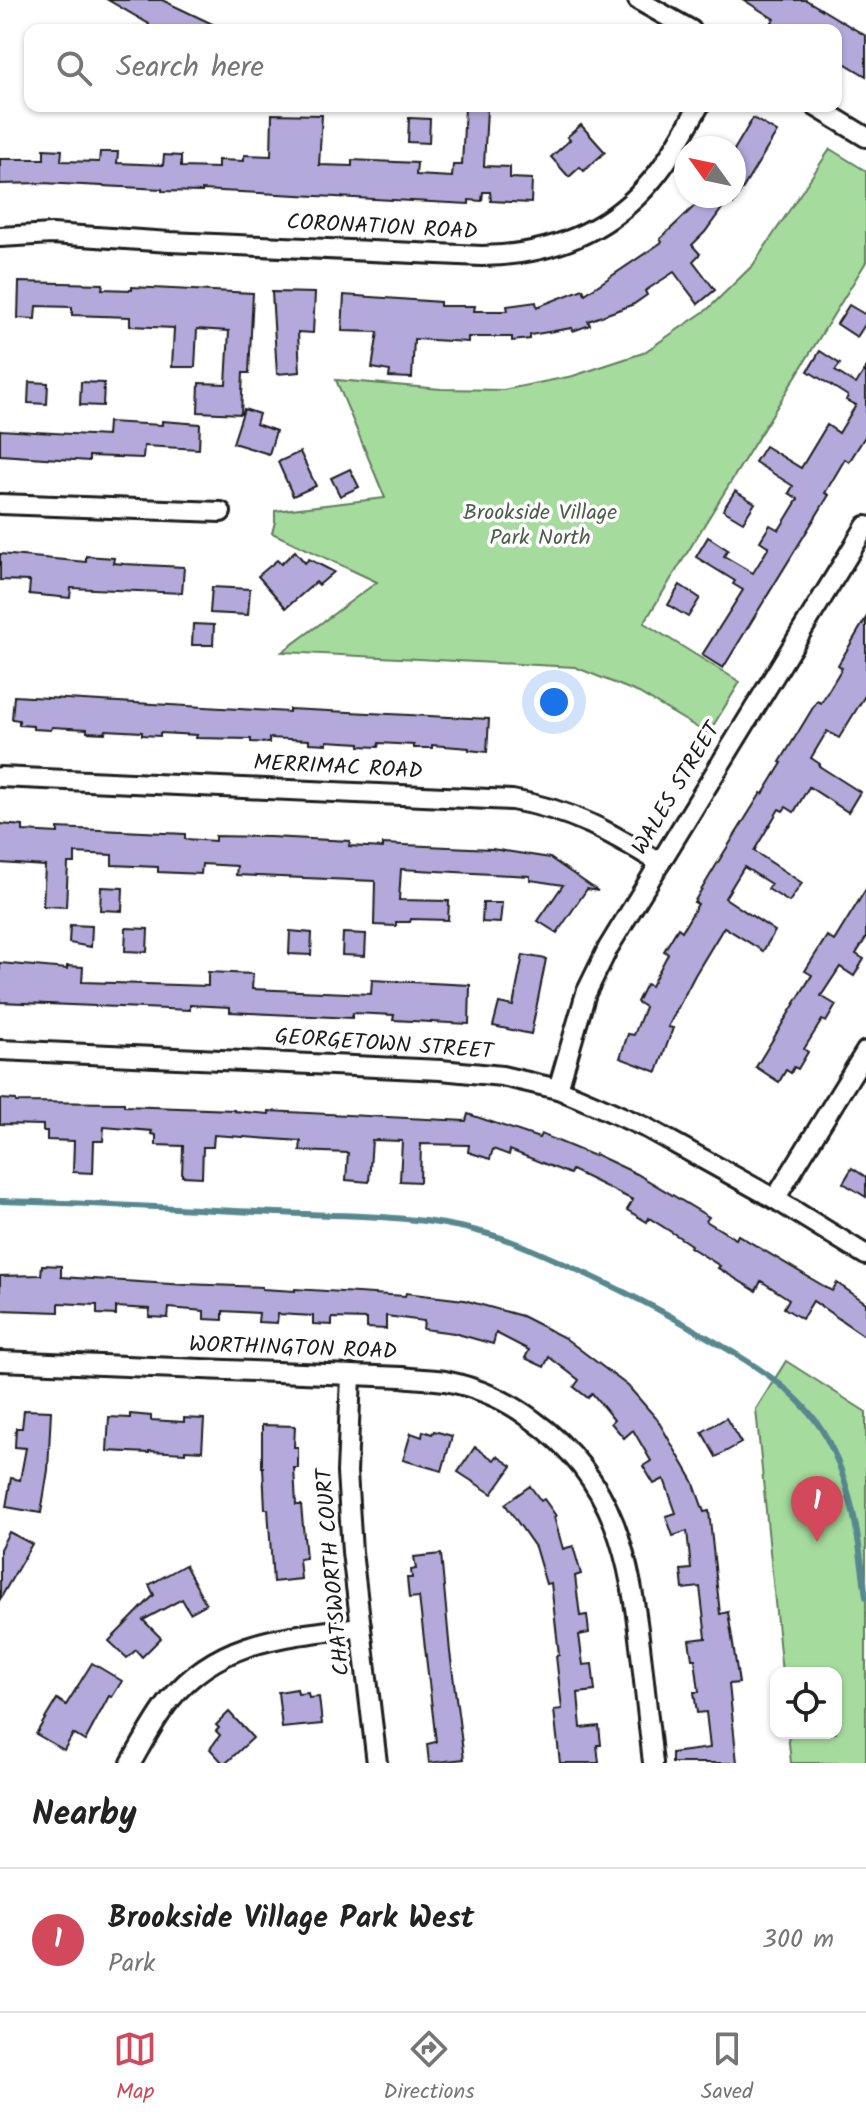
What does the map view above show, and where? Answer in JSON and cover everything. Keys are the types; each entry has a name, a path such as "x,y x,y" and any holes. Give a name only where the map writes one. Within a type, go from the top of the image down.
{"street":[{"path":"638,0 680,24"},
{"name":"CORONATION ROAD","path":"0,237 52,234 482,256 510,256 538,251 595,229 618,213 666,162 695,112"},
{"path":"825,112 866,137"},
{"path":"0,504 221,512"},
{"name":"WALES STREET","path":"558,1089 586,993 608,948 866,526"},
{"name":"MERRIMAC ROAD","path":"0,777 512,800 552,808 590,822 660,863"},
{"name":"GEORGETOWN STREET","path":"0,1050 441,1070 502,1076 558,1089 647,1128 775,1199 866,1255"},
{"path":"775,1199 866,1051"},
{"name":"WORTHINGTON ROAD","path":"0,1361 445,1381 471,1388 521,1410 565,1446 594,1482 615,1523 636,1609 653,1763"},
{"name":"CHATSWORTH COURT","path":"351,1376 347,1472 352,1552 377,1763"},
{"path":"131,1763 180,1688 224,1655 272,1638 361,1627"}],"green space":[{"name":"Brookside Village Park North","path":"830,149 866,171 866,262 644,623 740,682 708,734 639,693 575,667 282,652 377,582 272,533 275,511 385,498 336,380 441,389 503,390 573,376 643,353 708,309 753,265"},
{"path":"786,1361 866,1412 866,1763 791,1763 789,1739 842,1739 842,1667 781,1667 756,1409"}],"building":[{"path":"108,0 162,0 212,24 149,24"},
{"path":"744,0 806,0 866,36 866,76 842,62 842,24 775,24 772,22 774,19"},
{"path":"465,112 487,112 484,166 510,167 510,178 532,179 531,203 491,201 490,192 483,192 482,201 469,200 469,204 42,183 0,184 0,159 44,159 44,149 62,150 61,161 99,162 100,152 118,152 117,163 163,165 164,155 181,156 181,167 218,168 218,160 244,161 244,155 271,156 272,114 322,115 319,165 352,166 352,160 417,163 416,175 452,177 453,165 462,165"},
{"path":"409,118 430,119 429,143 408,142"},
{"path":"753,118 777,132 746,183 746,136 742,136"},
{"path":"581,125 605,152 584,171 580,167 569,177 551,157"},
{"path":"692,208 722,208 692,245 700,254 693,261 715,290 698,304 674,272 645,291 647,295 634,304 588,321 590,325 573,331 572,328 512,341 512,337 468,337 468,342 414,339 412,378 389,377 390,371 372,368 378,332 342,331 344,295 440,302 440,306 475,306 474,311 508,311 507,306 536,302 537,307 583,289 585,294 662,242 660,239"},
{"path":"19,282 103,284 102,289 132,290 132,287 253,293 249,373 243,373 241,414 198,412 199,383 226,384 229,331 197,329 195,367 172,367 174,328 130,326 130,317 72,315 72,307 36,306 35,319 18,318"},
{"path":"272,292 315,293 313,333 298,332 300,372 277,374"},
{"path":"849,305 866,315 866,323 857,337 837,324"},
{"path":"820,351 840,364 835,371 856,384 866,368 866,435 849,462 845,459 825,493 829,495 723,668 702,655 743,590 733,584 735,581 696,557 708,537 728,550 724,556 753,573 769,547 760,541 770,525 779,530 798,499 789,493 793,486 755,462 765,446 801,468 827,425 839,433 856,405 846,400 848,396 808,371"},
{"path":"29,382 48,383 47,404 28,403"},
{"path":"81,382 104,383 103,406 80,405"},
{"path":"244,409 259,414 256,424 276,431 269,454 233,443"},
{"path":"162,421 200,424 199,449 144,446 143,458 89,456 89,461 0,455 0,430 107,436 108,422 162,425"},
{"path":"300,452 316,486 293,496 278,462"},
{"path":"350,469 359,487 340,496 331,478"},
{"path":"735,491 755,503 743,522 723,510"},
{"path":"295,551 305,563 309,559 334,572 319,585 316,582 286,608 258,576 277,560 281,564"},
{"path":"0,554 86,562 86,556 114,558 113,563 184,567 182,593 71,588 70,598 29,594 30,581 0,580"},
{"path":"680,585 700,598 688,617 668,605"},
{"path":"212,587 250,589 248,615 210,613"},
{"path":"866,618 866,694 839,738 827,731 811,758 860,792 848,812 809,787 794,812 786,807 783,811 779,809 754,851 802,883 789,902 768,889 771,884 744,867 725,898 775,931 763,951 724,927 668,1027 673,1028 657,1072 620,1058 628,1034 634,1035 645,1007 637,1002 646,984 651,986 668,954 664,951 678,928 682,931 698,904 694,902 715,867 763,794 817,701 821,703 842,668 838,665"},
{"path":"193,624 214,625 213,645 192,645"},
{"path":"14,696 289,712 289,709 489,719 487,752 432,745 432,748 414,748 414,745 379,743 378,747 360,746 360,743 327,741 327,744 269,738 269,743 251,742 251,739 196,738 197,735 160,733 160,736 106,730 105,733 52,727 51,730 33,729 33,726 19,725 19,720 12,719"},
{"path":"0,824 23,826 23,831 58,833 58,828 185,834 185,839 215,841 215,836 270,837 350,841 349,846 383,848 383,844 492,849 550,858 598,891 587,889 557,933 538,921 563,885 530,880 530,876 401,869 399,900 449,901 448,920 411,919 410,922 396,922 396,926 374,925 375,881 236,875 237,866 202,864 201,874 158,872 158,867 112,865 112,855 75,853 75,863 68,863 66,907 43,906 45,866 0,863"},
{"path":"101,887 123,888 122,911 100,910"},
{"path":"866,889 866,938 856,954 864,959 854,976 840,967 821,996 836,1005 826,1022 822,1020 804,1049 808,1052 798,1069 794,1067 791,1073 786,1070 779,1082 756,1067 812,975 805,971 827,936 834,941"},
{"path":"483,903 502,903 500,923 482,922"},
{"path":"70,925 92,926 91,947 69,943"},
{"path":"126,928 148,929 147,952 125,951"},
{"path":"290,931 312,933 311,955 289,954"},
{"path":"343,933 366,934 365,956 342,955"},
{"path":"523,955 546,959 531,1034 493,1026 499,1003 513,1006"},
{"path":"0,963 67,969 67,966 83,967 82,982 208,986 208,972 253,974 252,989 371,994 372,980 470,985 469,1024 393,1020 394,1015 353,1013 352,1018 230,1012 230,1007 190,1005 190,1010 0,1002"},
{"path":"0,1099 466,1121 468,1114 539,1138 541,1134 637,1174 709,1217 706,1221 736,1239 738,1235 832,1291 837,1283 866,1303 866,1337 813,1301 802,1319 784,1308 789,1299 761,1281 756,1291 718,1268 720,1266 649,1218 647,1222 627,1210 633,1200 572,1170 570,1174 510,1150 509,1155 493,1149 490,1159 468,1152 469,1145 421,1144 420,1182 400,1181 402,1141 372,1140 369,1182 346,1180 348,1153 300,1151 301,1141 214,1135 213,1147 203,1147 202,1177 182,1176 183,1146 156,1145 156,1135 151,1134 152,1131 104,1127 103,1141 94,1141 93,1173 73,1172 74,1141 47,1140 43,1125 0,1124"},
{"path":"852,1168 866,1177 866,1197 843,1183"},
{"path":"42,1265 61,1266 61,1277 295,1291 405,1296 406,1293 464,1300 522,1316 565,1338 628,1386 657,1419 693,1481 704,1512 709,1511 720,1614 728,1612 739,1683 729,1684 737,1763 672,1763 672,1753 710,1748 706,1712 697,1713 694,1692 699,1692 689,1640 706,1638 700,1587 683,1589 681,1570 691,1569 687,1531 673,1536 666,1516 676,1513 664,1479 654,1484 643,1466 651,1461 633,1430 624,1438 592,1393 588,1398 574,1387 579,1380 549,1357 544,1367 525,1358 529,1350 496,1333 493,1344 454,1333 423,1329 424,1321 386,1316 386,1329 367,1328 367,1319 332,1318 332,1325 313,1324 313,1316 278,1314 277,1323 258,1322 259,1313 223,1311 223,1320 204,1319 204,1311 169,1308 168,1318 149,1317 150,1309 116,1307 116,1315 97,1314 97,1305 59,1303 59,1312 0,1310 0,1276 41,1275"},
{"path":"24,1410 51,1411 48,1470 41,1513 6,1507 11,1478 20,1480 26,1448 15,1447 16,1428 22,1428"},
{"path":"130,1414 151,1416 151,1420 184,1422 184,1418 204,1419 202,1451 107,1451 109,1417 130,1418"},
{"path":"726,1418 741,1443 716,1457 702,1432"},
{"path":"262,1425 295,1426 294,1447 298,1447 298,1468 294,1468 296,1505 301,1505 306,1558 299,1559 301,1579 273,1582 262,1467"},
{"path":"423,1431 452,1436 442,1471 403,1460 411,1433 422,1437"},
{"path":"475,1447 494,1460 497,1456 512,1466 492,1494 458,1472"},
{"path":"530,1486 556,1516 563,1549 573,1546 581,1574 575,1576 580,1616 587,1615 589,1633 579,1635 583,1665 592,1664 595,1691 578,1693 581,1728 599,1726 599,1763 560,1763 554,1710 562,1709 551,1583 546,1584 535,1547 505,1504"},
{"path":"9,1532 32,1544 0,1599 0,1549"},
{"path":"441,1554 464,1759 429,1763 427,1744 436,1742 419,1597 409,1598 407,1578 412,1578 411,1570 416,1569 414,1557"},
{"path":"185,1565 206,1604 190,1613 182,1599 143,1620 161,1638 142,1657 136,1650 127,1658 109,1641 154,1595 149,1585"},
{"path":"92,1663 122,1681 112,1697 109,1696 85,1741 73,1734 64,1750 36,1734 57,1699 66,1705"},
{"path":"297,1689 298,1694 308,1693 309,1698 319,1697 322,1724 282,1728 278,1692"},
{"path":"229,1712 253,1738 223,1763 210,1749 220,1735 216,1725"}],"waterway":[{"path":"0,1201 406,1219 493,1235 571,1267 652,1306 735,1353 785,1389 814,1418 835,1454 848,1493 866,1597"}],"place":[{"name":"Brookside Village Park West","path":"817,1542"}]}
